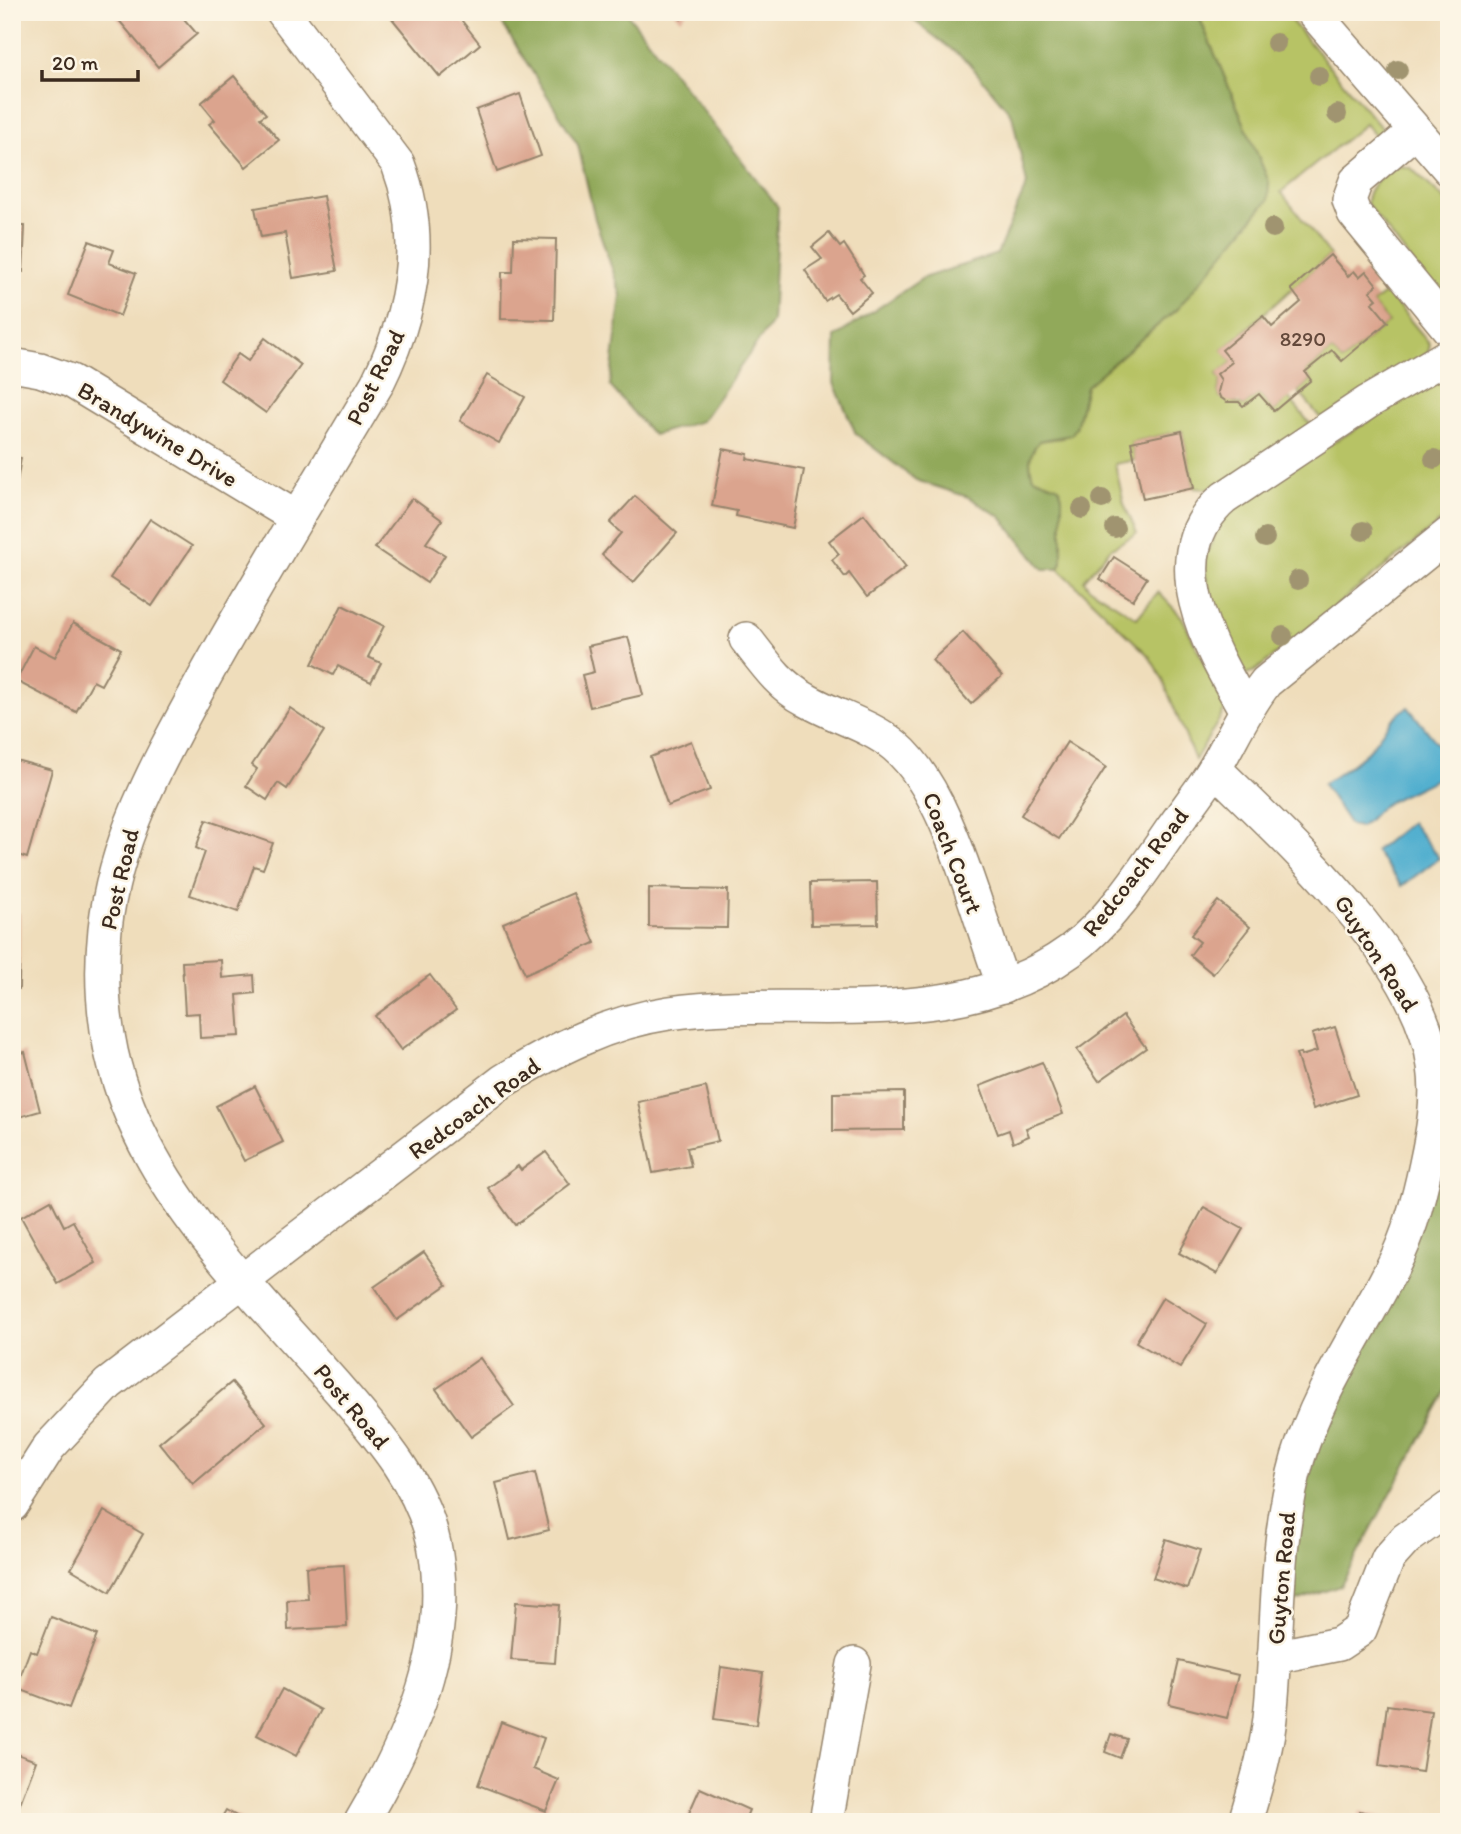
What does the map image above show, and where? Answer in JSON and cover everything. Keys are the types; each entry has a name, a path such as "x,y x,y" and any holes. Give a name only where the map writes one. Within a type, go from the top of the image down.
{"street":[{"name":"Post Road","path":"283,12 398,164 408,190 414,221 412,279 392,354 220,650 140,798 111,890 105,930 104,1003 117,1079 166,1186 199,1232 392,1454 419,1502 434,1543 437,1574 436,1624 422,1695 393,1768 361,1822"},
{"path":"1313,12 1449,169"},
{"path":"1415,131 1356,181 1349,201 1354,212 1449,330"},
{"path":"1245,709 1221,667 1197,613 1191,588 1197,530 1209,510 1224,498 1368,402 1449,355"},
{"name":"Brandywine Drive","path":"12,365 40,370 71,381 297,518"},
{"path":"1215,769 1245,709 1266,682 1449,534"},
{"name":"Coach Court","path":"746,639 777,679 803,699 893,744 913,763 936,801 1004,986"},
{"name":"Redcoach Road","path":"12,1505 49,1447 100,1392 503,1082 547,1054 584,1037 667,1013 707,1009 923,1004 954,1001 1004,986 1072,949 1107,916 1215,769"},
{"name":"Guyton Road","path":"1215,769 1334,887 1388,961 1422,1021 1430,1044 1436,1085 1431,1141 1411,1224 1395,1264 1320,1398 1297,1462 1279,1550 1274,1657 1266,1744 1245,1822"},
{"path":"1274,1657 1339,1644 1360,1630 1388,1559 1406,1538 1449,1508"},
{"path":"826,1822 854,1664"}],"green space":[{"path":"495,12 626,12 778,207 772,322 702,421 653,435 610,386 621,295 595,219 578,145"},
{"path":"903,12 1197,12 1269,182 1268,200 1179,307 1086,386 1076,428 1071,435 1039,441 1033,450 1030,467 1033,477 1059,487 1062,497 1062,562 1059,569 1043,569 1001,517 968,497 916,480 856,434 834,383 835,337 923,278 997,254 1027,184 1012,115 968,62"},
{"path":"1197,12 1284,12 1383,130 1381,137 1377,138 1365,124 1281,192 1330,255 1223,350 1232,362 1217,374 1221,380 1218,391 1220,397 1243,406 1259,394 1274,411 1289,398 1312,426 1222,484 1205,489 1194,488 1182,431 1131,442 1135,460 1115,464 1124,504 1137,533 1110,549 1084,580 1088,587 1137,618 1158,592 1182,617 1226,708 1195,760 1162,678 1149,656 1059,569 1062,562 1059,488 1033,477 1030,462 1031,454 1039,441 1062,438 1076,428 1086,386 1177,309 1269,182"},
{"path":"1401,166 1411,168 1449,204 1449,310 1367,204 1373,185 1389,171"},
{"path":"1387,292 1430,344 1428,353 1322,420 1298,391 1311,380 1305,372 1332,350 1342,361 1388,322 1372,303"},
{"path":"1449,372 1449,515 1255,671 1246,674 1234,668 1217,635 1203,560 1229,506"},
{"path":"1449,1102 1449,1387 1340,1586 1276,1608 1279,1550"}],"water":[{"path":"1408,707 1449,758 1449,771 1384,805 1360,827 1350,825 1323,784 1360,758 1392,720"},
{"path":"1411,822 1439,858 1402,886 1375,851"}],"building":[{"path":"112,12 178,12 197,34 158,67"},
{"path":"394,12 455,12 480,44 440,77 390,16"},
{"path":"673,12 687,12 681,19"},
{"path":"234,76 266,114 260,118 279,140 246,167 209,124 215,120 201,103"},
{"path":"520,94 541,156 497,172 476,110"},
{"path":"323,196 337,271 293,278 285,233 261,237 255,208"},
{"path":"12,226 25,226 23,272 12,271"},
{"path":"829,233 840,247 844,244 864,275 860,278 872,293 850,311 836,294 825,301 805,270 822,259 812,247"},
{"path":"514,238 556,239 554,320 501,319 502,272 513,272"},
{"path":"89,241 114,250 109,263 136,273 120,316 68,295"},
{"path":"1330,255 1348,276 1354,271 1359,277 1366,271 1377,285 1370,291 1377,299 1372,303 1388,322 1342,361 1332,350 1305,372 1311,380 1274,411 1259,394 1243,406 1239,402 1227,402 1220,397 1218,392 1221,380 1217,374 1232,362 1222,350 1263,316 1272,327 1301,302 1291,289"},
{"path":"265,338 301,365 266,413 220,380 238,354 248,361"},
{"path":"487,375 525,397 499,443 460,421"},
{"path":"1182,431 1194,488 1143,499 1131,442"},
{"path":"723,449 748,454 747,459 804,470 793,528 736,516 737,511 712,506"},
{"path":"12,456 21,458 14,500 12,500"},
{"path":"635,496 677,533 633,583 602,555 621,533 610,523"},
{"path":"412,498 442,520 426,543 445,555 427,583 375,548"},
{"path":"864,514 906,567 867,597 849,573 845,577 832,560 839,554 829,541"},
{"path":"150,519 192,546 152,606 110,578"},
{"path":"1114,557 1147,578 1133,600 1100,579"},
{"path":"342,605 384,626 368,657 381,663 371,682 338,666 333,675 312,664"},
{"path":"73,623 121,649 101,685 93,681 76,712 16,681 34,646 55,657"},
{"path":"963,632 1002,676 971,704 932,660"},
{"path":"628,637 643,695 590,707 582,675 594,672 588,646"},
{"path":"290,708 324,731 287,789 278,783 267,800 246,786 257,769 252,765"},
{"path":"691,741 710,790 668,806 650,757"},
{"path":"1067,742 1106,767 1059,839 1021,815"},
{"path":"12,759 52,770 27,858 12,853"},
{"path":"206,820 273,843 263,869 254,866 238,912 190,895 205,852 196,848"},
{"path":"877,882 878,924 811,925 810,883"},
{"path":"649,888 728,890 727,928 649,927"},
{"path":"573,893 595,943 525,974 503,923"},
{"path":"1218,901 1250,927 1213,974 1190,955 1200,942 1191,935"},
{"path":"12,913 20,913 19,989 12,989"},
{"path":"221,960 222,978 254,975 255,993 237,995 240,1036 200,1038 199,1013 185,1014 182,962"},
{"path":"430,975 456,1010 401,1050 375,1016"},
{"path":"1123,1016 1146,1048 1099,1081 1077,1050"},
{"path":"1335,1027 1357,1095 1313,1109 1296,1054 1300,1053 1301,1056 1317,1051 1312,1034"},
{"path":"25,1052 40,1111 12,1119 12,1055"},
{"path":"1042,1062 1063,1114 1026,1128 1029,1136 1013,1143 1009,1130 998,1134 980,1086"},
{"path":"255,1086 283,1142 244,1161 216,1106"},
{"path":"706,1087 718,1141 687,1148 691,1166 653,1173 638,1102"},
{"path":"904,1092 904,1130 833,1131 833,1093"},
{"path":"546,1152 570,1184 515,1225 488,1188 518,1166 521,1170"},
{"path":"51,1200 64,1226 73,1221 96,1263 58,1284 21,1217"},
{"path":"1204,1207 1243,1229 1217,1274 1179,1253"},
{"path":"424,1252 447,1285 397,1320 374,1287"},
{"path":"1163,1297 1207,1324 1180,1368 1136,1342"},
{"path":"480,1358 514,1406 471,1437 436,1389"},
{"path":"232,1382 266,1423 193,1484 159,1443"},
{"path":"535,1473 549,1530 510,1540 496,1483"},
{"path":"104,1511 143,1534 110,1592 71,1569"},
{"path":"1166,1539 1200,1550 1187,1589 1153,1578"},
{"path":"344,1565 347,1627 288,1630 287,1600 308,1599 306,1567"},
{"path":"516,1602 559,1605 555,1663 511,1660"},
{"path":"51,1617 97,1635 69,1708 16,1688 30,1650 37,1653"},
{"path":"1179,1661 1238,1675 1227,1718 1169,1704"},
{"path":"721,1667 763,1673 756,1725 714,1719"},
{"path":"282,1689 321,1710 296,1756 257,1735"},
{"path":"1387,1705 1431,1711 1422,1772 1379,1766"},
{"path":"501,1722 544,1738 533,1769 559,1780 546,1811 478,1785"},
{"path":"1111,1734 1127,1739 1120,1758 1105,1752"},
{"path":"12,1752 36,1761 13,1822 12,1822"},
{"path":"700,1788 749,1810 744,1822 685,1822"},
{"path":"226,1810 247,1822 219,1822"},
{"path":"1360,1811 1397,1821 1397,1822 1357,1822"}]}
